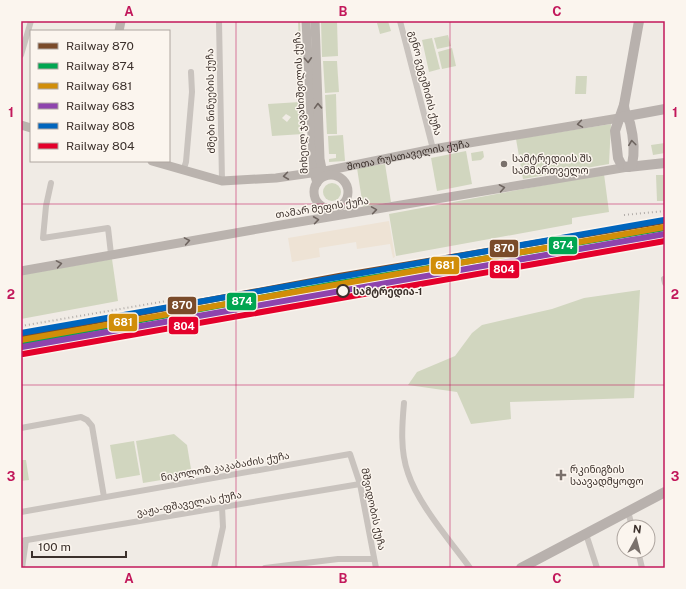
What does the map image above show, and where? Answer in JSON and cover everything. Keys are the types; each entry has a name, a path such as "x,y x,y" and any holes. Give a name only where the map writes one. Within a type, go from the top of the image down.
{"main road":[{"name":"მიხეილ ჯავახიშვილის ქუჩა","path":"306,21 314,173 317,183"},
{"name":"მიხეილ ჯავახიშვილის ქუჩა","path":"315,21 320,159 322,169 325,172"},
{"path":"607,120 616,114 624,103 639,21"},
{"path":"624,103 630,122 634,156 632,164 628,167"},
{"name":"შოთა რუსთაველის ქუჩა","path":"155,162 222,181 325,172 433,149 665,109"},
{"path":"627,116 615,132 618,158 622,166 628,167 665,163"},
{"name":"თამარ მეფის ქუჩა","path":"21,271 111,254 628,167"},
{"path":"325,172 342,179 347,186 348,194 341,215"},
{"path":"331,217 324,207 318,202 315,195 317,183 323,177 335,176"},
{"path":"324,207 333,208 345,202"},
{"path":"521,568 665,492"}],"street":[{"path":"21,55 31,21"},
{"name":"ძმები ნინუების ქუჩა","path":"219,21 222,181"},
{"name":"გენო გეგეშიძის ქუჩა","path":"400,21 433,149"},
{"path":"183,171 186,162 192,92 191,72"},
{"path":"51,183 46,206 43,238 108,228 111,254"},
{"path":"404,403 403,445 408,473 426,507 470,568"},
{"path":"21,428 81,417 87,420 92,426 104,497"},
{"name":"ნიკოლოზ კაკაბაძის ქუჩა","path":"21,512 350,454"},
{"name":"მშვიდობის ქუჩა","path":"350,454 360,484 376,568"},
{"name":"ვაჟა-ფშაველას ქუჩა","path":"23,541 360,484"},
{"path":"214,568 223,527 222,507"},
{"path":"628,511 630,519"},
{"path":"586,534 597,568"},
{"path":"22,568 23,541"},
{"path":"265,568 338,559 374,559"}],"green space":[{"path":"298,21 300,21 303,96 301,96"},
{"path":"321,21 337,21 338,56 322,57"},
{"path":"388,21 391,31 380,34 377,23"},
{"path":"448,35 451,46 437,49 434,38"},
{"path":"432,38 440,69 429,72 422,40"},
{"path":"452,48 456,66 442,69 438,52"},
{"path":"323,61 337,61 339,92 325,93"},
{"path":"576,76 587,76 586,94 575,94"},
{"path":"336,94 337,134 327,134 325,95"},
{"path":"300,102 303,134 272,136 268,104","holes":["286,114 291,117 287,122 282,118"]},
{"path":"611,124 609,164 523,179 516,139"},
{"path":"343,135 345,161 329,162 329,159 336,158 336,154 329,154 328,136"},
{"path":"665,143 665,153 653,155 651,145"},
{"path":"466,151 472,184 437,191 431,158"},
{"path":"483,151 484,157 481,160 472,161 471,153"},
{"path":"385,164 391,202 363,207 357,168"},
{"path":"604,174 609,212 572,218 572,224 396,256 389,214"},
{"path":"656,175 665,175 665,201 657,201"},
{"path":"332,183 338,186 341,192 338,198 332,201 326,198 323,192 326,186"},
{"path":"112,259 118,301 21,319 21,275"},
{"path":"640,290 634,398 510,402 511,419 471,424 457,392 408,385 417,372 455,356 472,333 482,325 552,309 584,298"},
{"path":"174,434 187,445 192,475 143,483 136,441"},
{"path":"134,441 140,475 116,479 110,445"},
{"path":"21,460 26,460 29,480 21,481"}],"shaded area":[{"path":"389,221 395,257 393,258 390,244 357,249 356,242 319,248 320,257 292,262 288,238"}],"railway":[{"path":"624,215 665,211"},
{"path":"21,345 665,232"},
{"path":"21,326 172,300"}],"rail line":[{"name":"808","path":"21,333 664,220"},
{"name":"870","path":"21,335 339,276 665,221"},
{"name":"681","path":"21,340 665,227"},
{"name":"874","path":"22,342 340,283 665,228"},
{"name":"683","path":"22,347 665,234"},
{"name":"804","path":"23,354 665,241"}],"place":[{"name":"სამტრედიის შს სამმართველო","path":"504,164"},
{"name":"სამტრედია-1","path":"343,291"},
{"name":"რკინიგზის საავადმყოფო","path":"561,475"}]}
